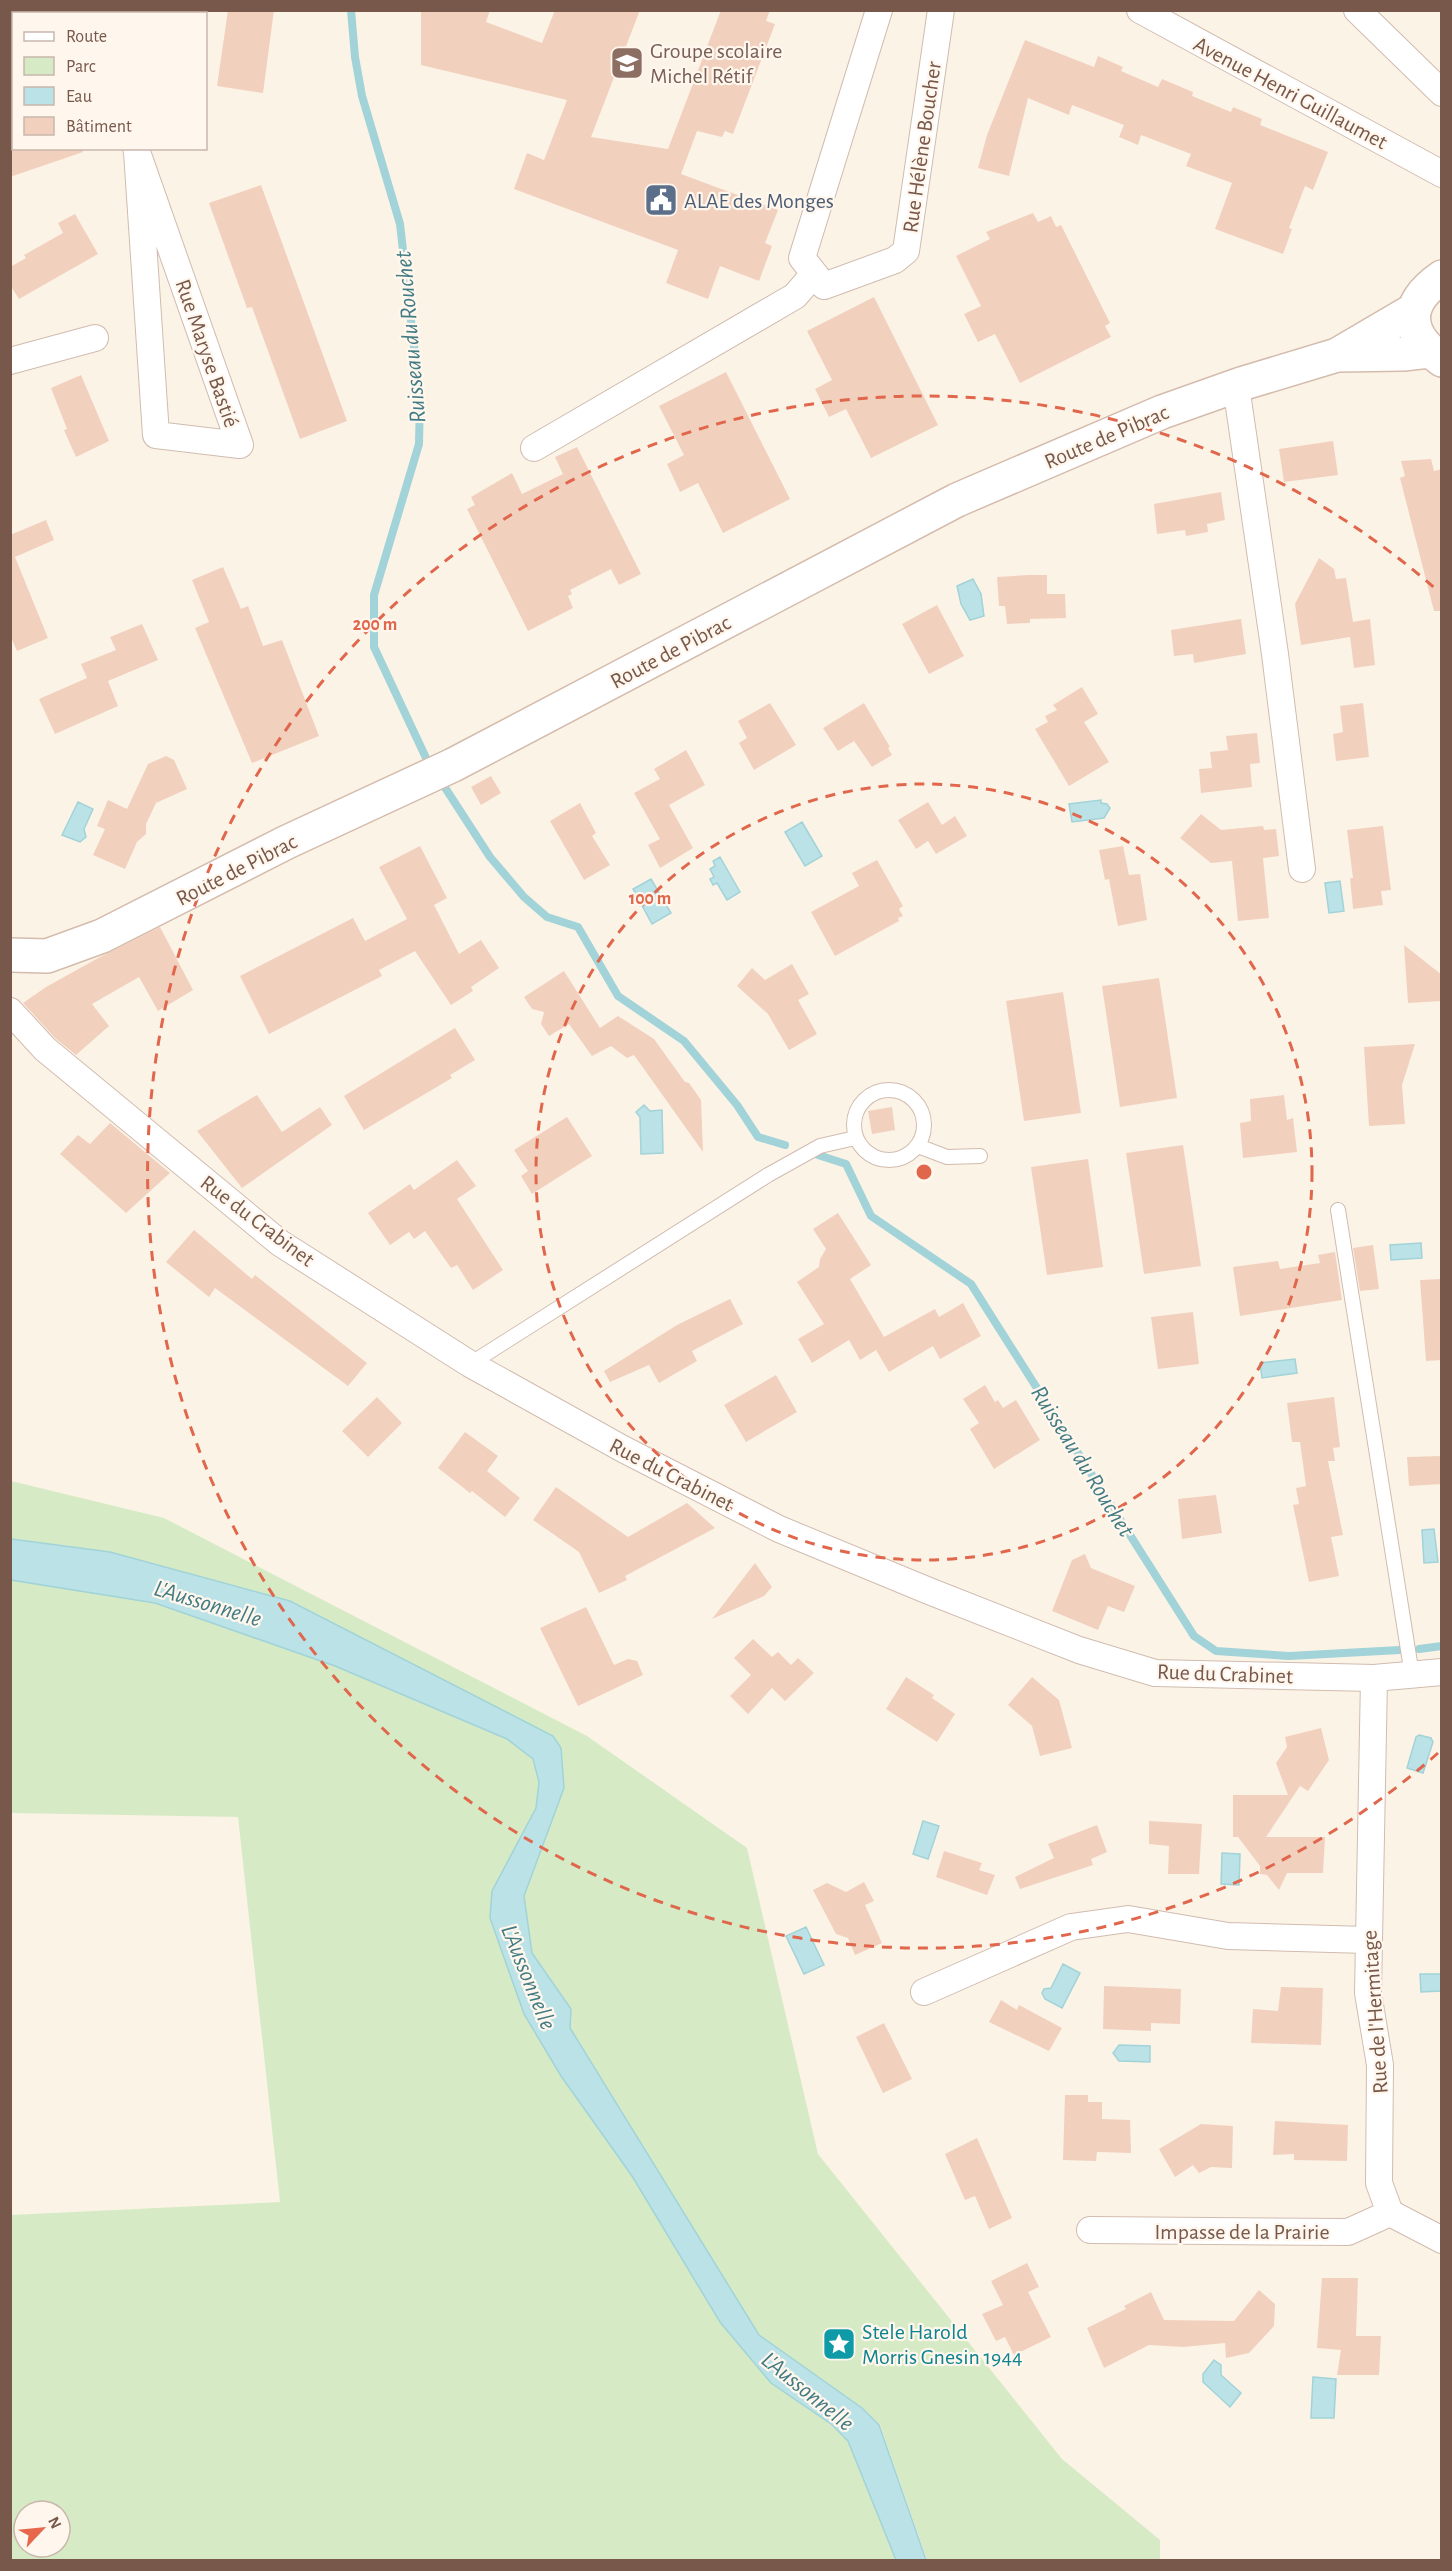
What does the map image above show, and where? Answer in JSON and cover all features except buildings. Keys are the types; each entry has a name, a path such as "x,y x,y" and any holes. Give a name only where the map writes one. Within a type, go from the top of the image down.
{"main road":[{"path":"1435,356 1416,334 1412,311 1425,290 1442,277"},
{"name":"Route de Pibrac","path":"10,955 47,957 102,936 287,842 453,765 957,500 1140,421 1236,386 1336,355 1412,311"},
{"name":"Route de Pibrac","path":"1336,355 1435,356"}],"street":[{"path":"534,448 795,296 814,274 802,258 879,10"},
{"name":"Rue Hélène Boucher","path":"814,274 824,286 895,260 906,251 941,10"},
{"name":"Avenue Henri Guillaumet","path":"1140,10 1442,174"},
{"path":"1357,10 1442,93"},
{"name":"Rue Maryse Bastié","path":"136,150 228,411 240,445 156,435 136,150"},
{"path":"10,361 95,338"},
{"path":"1236,386 1275,654 1302,869"},
{"name":"Rue du Crabinet","path":"10,1011 45,1049 280,1243 470,1364 623,1449 779,1528 929,1591 1079,1650 1155,1673 1374,1678 1442,1672"},
{"name":"Rue de l'Hermitage","path":"1374,1678 1367,1940 1368,1993 1380,2065 1379,2183 1390,2213"},
{"path":"924,1992 1071,1927 1128,1919 1228,1936 1367,1940"},
{"path":"1390,2213 1442,2240"},
{"name":"Impasse de la Prairie","path":"1090,2230 1348,2232 1390,2213"}],"lane":[{"path":"885,1090 907,1095 916,1102 922,1112 924,1124 923,1136 918,1146 909,1155 898,1160 887,1161 865,1152 855,1138 854,1120 864,1100 885,1090"},
{"path":"470,1364 768,1175 820,1146 855,1138"},
{"path":"918,1146 946,1157 980,1156"},
{"path":"1338,1210 1412,1675"}],"green space":[{"path":"11,1481 164,1518 587,1736 747,1848 818,2154 1062,2459 1160,2540 1160,2560 927,2560 880,2425 862,2408 759,2335 570,2028 571,2008 532,1953 524,1896 564,1788 553,1736 290,1601 110,1552 11,1539"},
{"path":"10,1580 155,1603 335,1666 507,1739 533,1759 539,1782 536,1808 492,1891 561,2076 632,2176 720,2322 848,2441 896,2560 11,2560 11,2215 280,2202 238,1817 11,1813"}],"water":[{"path":"973,579 981,594 984,616 970,620 961,604 957,586"},
{"path":"1101,800 1101,803 1107,804 1110,808 1104,818 1072,822 1069,804"},
{"path":"78,802 93,809 84,829 86,837 80,842 62,835"},
{"path":"802,822 822,856 805,866 785,832"},
{"path":"720,857 740,892 727,900 717,883 713,885 710,879 714,877 710,869 715,866 713,861"},
{"path":"651,879 671,913 652,924 633,889"},
{"path":"1340,881 1344,911 1329,913 1325,883"},
{"path":"644,1105 650,1111 662,1110 663,1153 641,1154 640,1117 636,1112"},
{"path":"1421,1243 1422,1258 1391,1260 1390,1245"},
{"path":"1295,1359 1297,1373 1262,1378 1260,1363"},
{"path":"1434,1529 1438,1562 1424,1563 1422,1530"},
{"name":"L'Aussonnelle","path":"11,1539 110,1552 290,1601 553,1736 561,1748 564,1788 524,1896 532,1953 571,2009 570,2028 759,2335 862,2408 879,2425 926,2560 896,2560 848,2441 831,2424 771,2383 720,2322 632,2176 561,2076 524,2014 490,1918 492,1891 536,1808 539,1782 533,1759 507,1739 335,1666 155,1603 11,1580"},
{"path":"1419,1735 1431,1738 1433,1742 1423,1773 1407,1768 1416,1737"},
{"path":"923,1821 939,1826 928,1859 913,1854"},
{"path":"1222,1853 1240,1854 1239,1885 1221,1884"},
{"path":"806,1927 824,1965 804,1974 786,1936"},
{"path":"1063,1964 1080,1973 1062,2008 1045,1999 1042,1993 1044,1989 1051,1988"},
{"path":"1420,1974 1441,1974 1441,1991 1421,1992"},
{"path":"1119,2045 1150,2046 1150,2062 1119,2061 1113,2053"},
{"path":"1214,2360 1221,2365 1221,2375 1241,2393 1230,2407 1203,2382 1203,2374"},
{"path":"1313,2377 1336,2379 1334,2418 1311,2418"}],"waterway":[{"name":"Ruisseau du Rouchet","path":"351,10 355,57 362,96 400,224 420,399 419,444 374,595 374,647 427,760"},
{"name":"Ruisseau du Rouchet","path":"444,786 490,857 524,897 547,917 578,927 618,996 684,1041 737,1105 758,1137 785,1145"},
{"name":"Ruisseau du Rouchet","path":"818,1155 846,1164 871,1216 971,1284 1194,1636 1216,1651 1289,1656 1400,1650"},
{"name":"Ruisseau du Rouchet","path":"1419,1649 1442,1646"}],"place":[{"name":"Groupe scolaire Michel Rétif","path":"627,63"},
{"name":"ALAE des Monges","path":"661,200"},
{"name":"Stele Harold Morris Gnesin 1944","path":"839,2344"}]}
